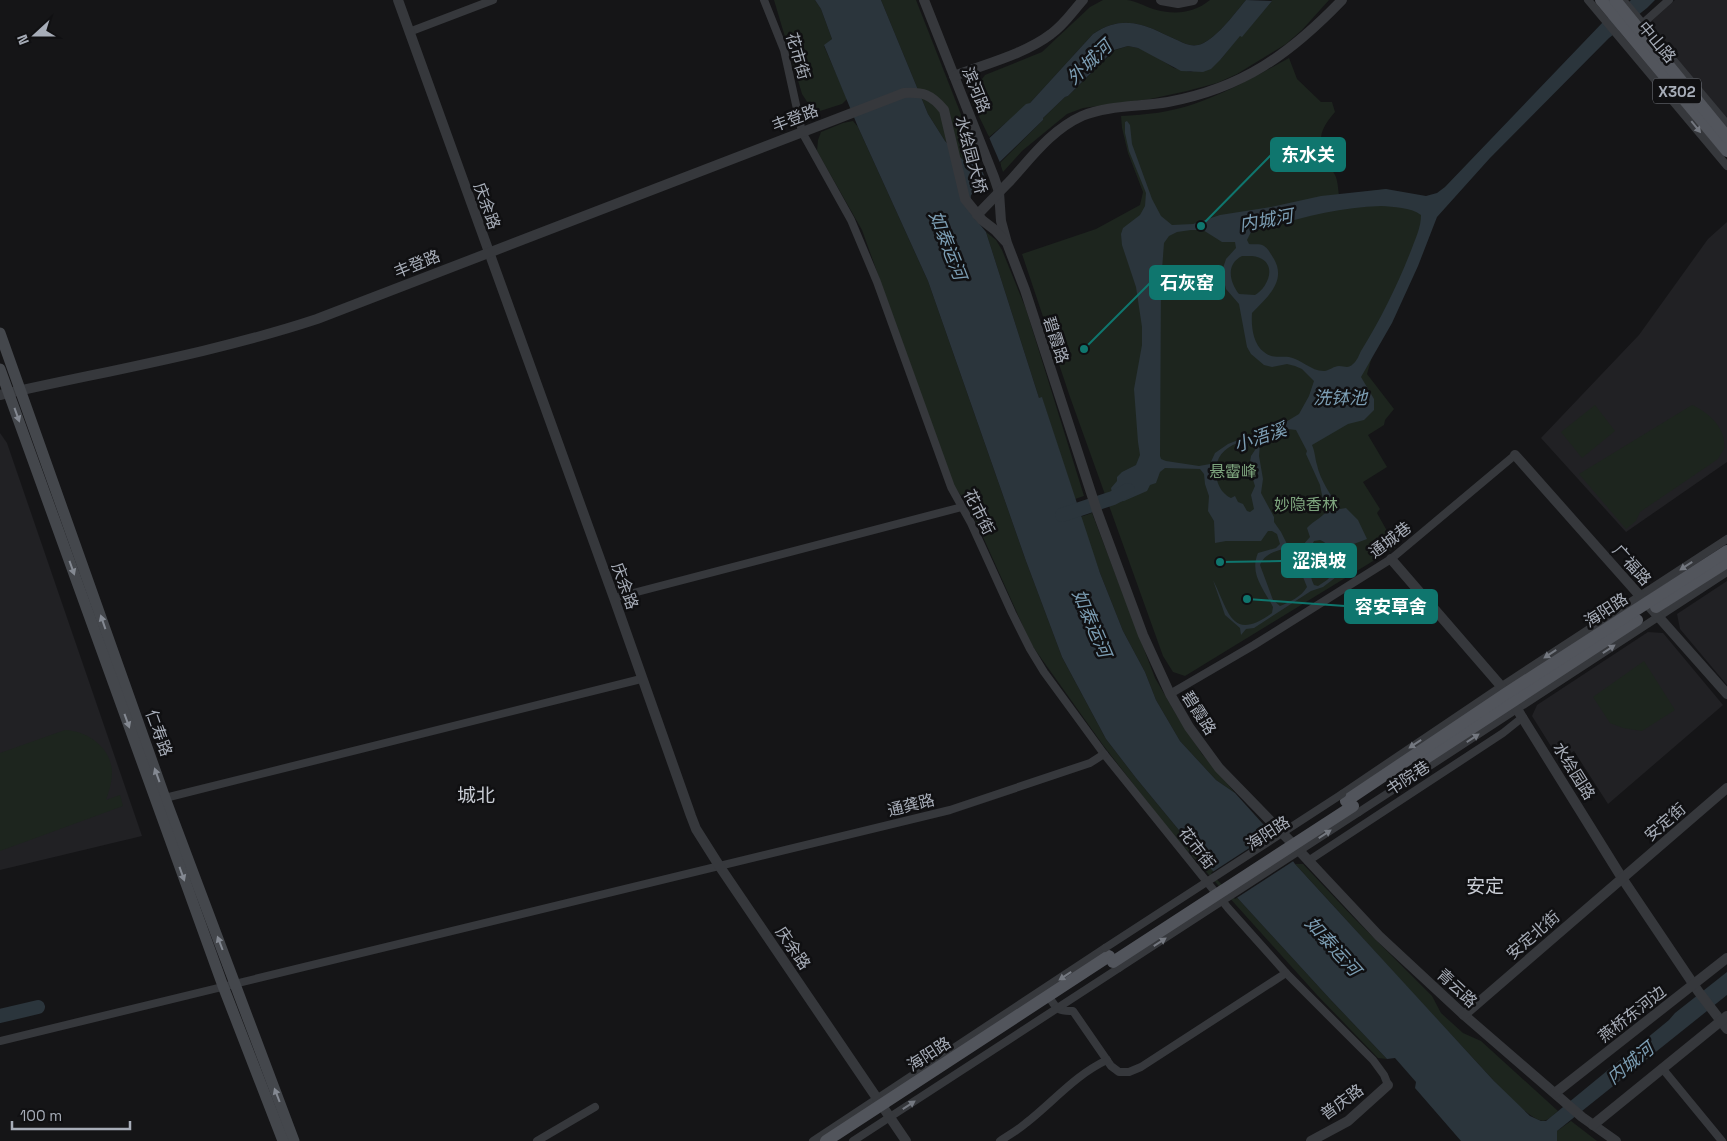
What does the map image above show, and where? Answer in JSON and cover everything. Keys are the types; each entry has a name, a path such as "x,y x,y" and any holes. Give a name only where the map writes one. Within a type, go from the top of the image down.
{"main road":[{"name":"中山路","path":"1611,6 1727,138"},
{"name":"中山路","path":"1632,30 1727,151"},
{"name":"仁寿路","path":"0,333 165,798 294,1141"},
{"name":"仁寿路","path":"0,369 4,394 223,986 283,1141"},
{"name":"海阳路","path":"826,1141 883,1108 1350,803 1513,701 1727,551"},
{"name":"海阳路","path":"1650,606 1727,562"},
{"name":"海阳路","path":"838,1141 883,1108"}],"street":[{"name":"庆余路","path":"398,0 614,598 690,816 696,829 720,866 906,1141"},
{"path":"409,32 493,0"},
{"name":"花市街","path":"764,0 784,50 802,132 854,229 877,282 951,487 1030,650 1104,754 1198,872 1286,973 1373,1060 1384,1075 1388,1085"},
{"name":"滨河路","path":"924,0 994,177 998,192"},
{"path":"954,76 1034,45 1062,25 1083,0"},
{"path":"1161,0 1178,3 1193,0"},
{"path":"1007,243 974,212 998,192 1039,148 1069,123 1101,110 1170,102 1237,81 1258,70 1304,38 1342,0"},
{"path":"1588,0 1611,6 1632,30 1727,124"},
{"path":"1632,30 1669,0"},
{"path":"1632,30 1727,166"},
{"name":"水绘园大桥","path":"833,120 904,93 915,92 928,95 936,100 944,110 965,199 974,212"},
{"name":"丰登路","path":"4,394 173,358 273,333 354,305 833,120"},
{"name":"碧霞路","path":"998,192 1001,221 1007,243 1025,290 1091,495 1142,636 1170,694 1189,727 1219,768 1291,842"},
{"name":"通城巷","path":"1170,694 1254,645 1391,559 1515,455"},
{"name":"广福路","path":"1515,455 1727,694"},
{"path":"614,598 962,507"},
{"path":"1350,803 1513,701 1650,606 1727,539"},
{"name":"水绘园路","path":"1391,559 1513,701 1622,878 1696,988 1722,1020"},
{"path":"1650,606 1727,572"},
{"path":"165,798 641,679"},
{"name":"书院巷","path":"1308,860 1503,733 1513,701"},
{"name":"通龚路","path":"0,1041 950,810 1090,762 1104,754"},
{"name":"安定街","path":"1622,878 1727,788"},
{"name":"青云路","path":"1291,842 1379,936 1464,1015 1582,1117 1616,1141"},
{"name":"安定北街","path":"1464,1015 1622,878"},
{"name":"燕桥东河边","path":"1555,1093 1696,988 1727,958"},
{"path":"1050,999 1062,1012 1073,1011 1111,1066 1119,1072 1128,1072 1141,1067 1286,973"},
{"path":"1593,1125 1722,1020"},
{"path":"1000,1141 1025,1125 1070,1084 1094,1066 1107,1060"},
{"path":"1662,1068 1722,1141"},
{"name":"普庆路","path":"1311,1141 1348,1121 1388,1085"},
{"path":"537,1141 595,1107"},
{"path":"813,1141 883,1108"},
{"path":"854,1141 883,1108"}],"shaded area":[{"path":"1675,0 1727,0 1727,118 1648,24"},
{"path":"1727,222 1727,462 1626,532 1541,438 1639,335 1708,239"},
{"path":"0,433 7,443 142,836 0,870"},
{"path":"1727,581 1727,685 1680,629 1677,614"},
{"path":"1648,632 1663,633 1723,705 1608,804 1574,751 1559,759 1532,716 1537,705"}],"green space":[{"path":"774,0 815,0 821,9 832,39 824,46 847,99 842,104 820,111 808,103 802,94"},
{"path":"881,0 916,0 973,145 969,157 963,160 945,141 928,114"},
{"path":"1103,0 1127,0 1153,9 1183,12 1197,8 1210,0 1246,0 1211,39 1198,45 1186,44 1140,25 1118,23 1106,27 1093,34 1030,103 989,137 972,102 976,87 985,75 1042,52 1090,7"},
{"path":"1271,0 1329,0 1302,30 1286,44 1237,74 1217,83 1187,91 1150,99 1083,108 1067,114 1022,151 1003,172 1000,163 1043,118 1115,50 1128,46 1138,48 1174,68 1191,72 1221,59"},
{"path":"1289,58 1297,79 1321,102 1332,102 1335,112 1323,129 1321,143 1336,177 1339,195 1386,189 1432,216 1375,346 1367,374 1394,409 1385,420 1384,425 1368,435 1387,467 1363,482 1380,509 1377,513 1396,547 1185,676 1173,672 1163,656 1070,397 1022,254 1096,229 1140,205 1143,192 1128,153 1121,116 1158,113 1206,100"},
{"path":"853,121 858,127 928,281 1026,561 1062,657 1106,739 1211,869 1387,1059 1378,1058 1317,995 1172,834 1103,745 1031,644 979,528 965,501 954,486 862,230 817,151 821,132"},
{"path":"986,232 996,240 1002,250 1026,309 1084,496 1075,499 1042,398 1039,398"},
{"path":"1595,405 1615,431 1582,458 1561,432"},
{"path":"1692,405 1710,416 1715,422 1723,434 1724,449 1718,459 1640,512 1636,521 1626,529 1579,474"},
{"path":"1092,513 1155,678 1202,754 1235,793 1216,780 1180,741 1156,700 1145,672 1123,631 1080,517"},
{"path":"1644,661 1675,710 1642,731 1623,728 1610,723 1593,697"},
{"path":"65,730 90,737 103,749 111,764 112,773 106,800 120,795 123,806 0,851 0,753"},
{"path":"1295,864 1303,864 1432,996 1441,1013 1463,1033 1481,1041 1558,1111 1542,1121 1523,1110 1514,1102"},
{"path":"1571,1121 1597,1141 1557,1141 1557,1131"}],"water":[{"path":"815,0 881,0 928,114 945,141 963,160 969,157 1026,104 1030,103 1093,34 1106,27 1118,23 1140,25 1186,44 1196,45 1211,39 1246,0 1272,1 1221,59 1211,69 1203,72 1181,71 1138,48 1128,46 1114,50 978,183 979,187 971,195 969,211 986,232 1039,398 1042,397 1100,573 1123,631 1145,672 1156,700 1180,741 1216,780 1235,793 1282,845 1295,864 1494,1081 1530,1116 1546,1121 1727,972 1727,995 1557,1131 1557,1141 1461,1141 1415,1088 1416,1082 1395,1058 1387,1059 1211,869 1106,739 1062,657 1026,561 928,281 858,127 824,45 832,39 821,9"},
{"name":"洗钵池","path":"1631,0 1655,0 1609,38 1490,158 1437,217 1418,266 1392,323 1361,377 1374,399 1374,410 1364,420 1348,424 1312,445 1318,471 1326,487 1340,509 1346,508 1358,520 1367,539 1351,545 1340,552 1343,568 1340,574 1323,587 1311,591 1254,628 1246,629 1241,635 1240,628 1225,615 1213,580 1228,612 1240,624 1248,625 1272,613 1273,607 1256,575 1255,568 1258,553 1276,548 1280,544 1277,534 1268,531 1261,541 1226,541 1215,543 1214,521 1208,511 1209,496 1204,474 1200,469 1165,468 1160,472 1156,483 1150,485 1147,491 1124,501 1117,502 1113,498 1111,488 1117,481 1117,477 1122,472 1136,465 1140,455 1134,389 1142,345 1142,327 1136,287 1122,245 1121,234 1123,228 1140,215 1145,206 1146,193 1129,151 1125,133 1125,122 1127,121 1130,125 1132,144 1152,199 1161,216 1172,225 1193,224 1220,215 1271,207 1321,196 1386,189 1426,196 1437,193 1445,187 1604,21 1621,10","holes":["1381,206 1407,209 1421,215 1418,232 1407,261 1389,301 1356,361 1348,367 1337,366 1320,371 1293,358 1267,354 1260,349 1255,340 1252,329 1252,313 1273,289 1278,275 1277,267 1266,247 1249,244 1247,240 1251,232 1315,215","1203,230 1222,242 1235,242 1236,248 1226,259 1223,277 1226,289 1239,304 1247,347 1251,354 1264,365 1272,367 1287,364 1295,366 1302,369 1314,381 1309,396 1299,414 1261,437 1238,440 1228,444 1215,453 1210,464 1199,466 1166,461 1161,459 1160,456 1161,283 1164,243 1169,236 1177,232","1242,256 1255,256 1262,259 1269,268 1266,283 1255,295 1239,294 1233,284 1231,268 1237,259","1296,430 1307,451 1306,454 1320,485 1323,500 1329,508 1325,514 1307,528 1310,537 1302,546 1295,547 1287,544 1274,522 1274,517 1261,493 1263,479 1259,456 1260,443 1277,431","1238,443 1255,443 1257,447 1251,456 1250,462 1250,470 1255,486 1251,495 1254,509 1250,512 1247,511 1243,504 1238,502 1235,496 1231,498 1224,493 1219,486 1216,474 1217,462 1222,453","1320,540 1330,548 1338,569 1327,580 1318,586 1314,585 1307,555 1314,541","1284,549 1289,551 1304,571 1303,577 1307,587 1305,591 1291,601 1280,606 1273,600 1260,565 1267,556"]}],"pier":[{"path":"988,135 1001,165 986,180 973,149"},
{"path":"1274,832 1295,860 1235,899 1211,873"}],"waterway":[{"name":"内城河","path":"1062,515 1113,498 1128,490"},
{"path":"0,1016 38,1007"}],"place":[{"name":"东水关","path":"1201,226"},
{"name":"石灰窑","path":"1084,349"},
{"name":"涩浪坡","path":"1220,562"},
{"name":"容安草舍","path":"1247,599"}],"district":[{"name":"城北","path":"476,795"},
{"name":"安定","path":"1485,886"}],"water label":[{"name":"外城河","path":"1089,62"},
{"name":"如泰运河","path":"948,245"},
{"name":"小浯溪","path":"1260,437"},
{"name":"如泰运河","path":"1092,623"},
{"name":"如泰运河","path":"1333,946"}],"park label":[{"name":"悬霤峰","path":"1233,471"},
{"name":"妙隐香林","path":"1306,504"}]}
